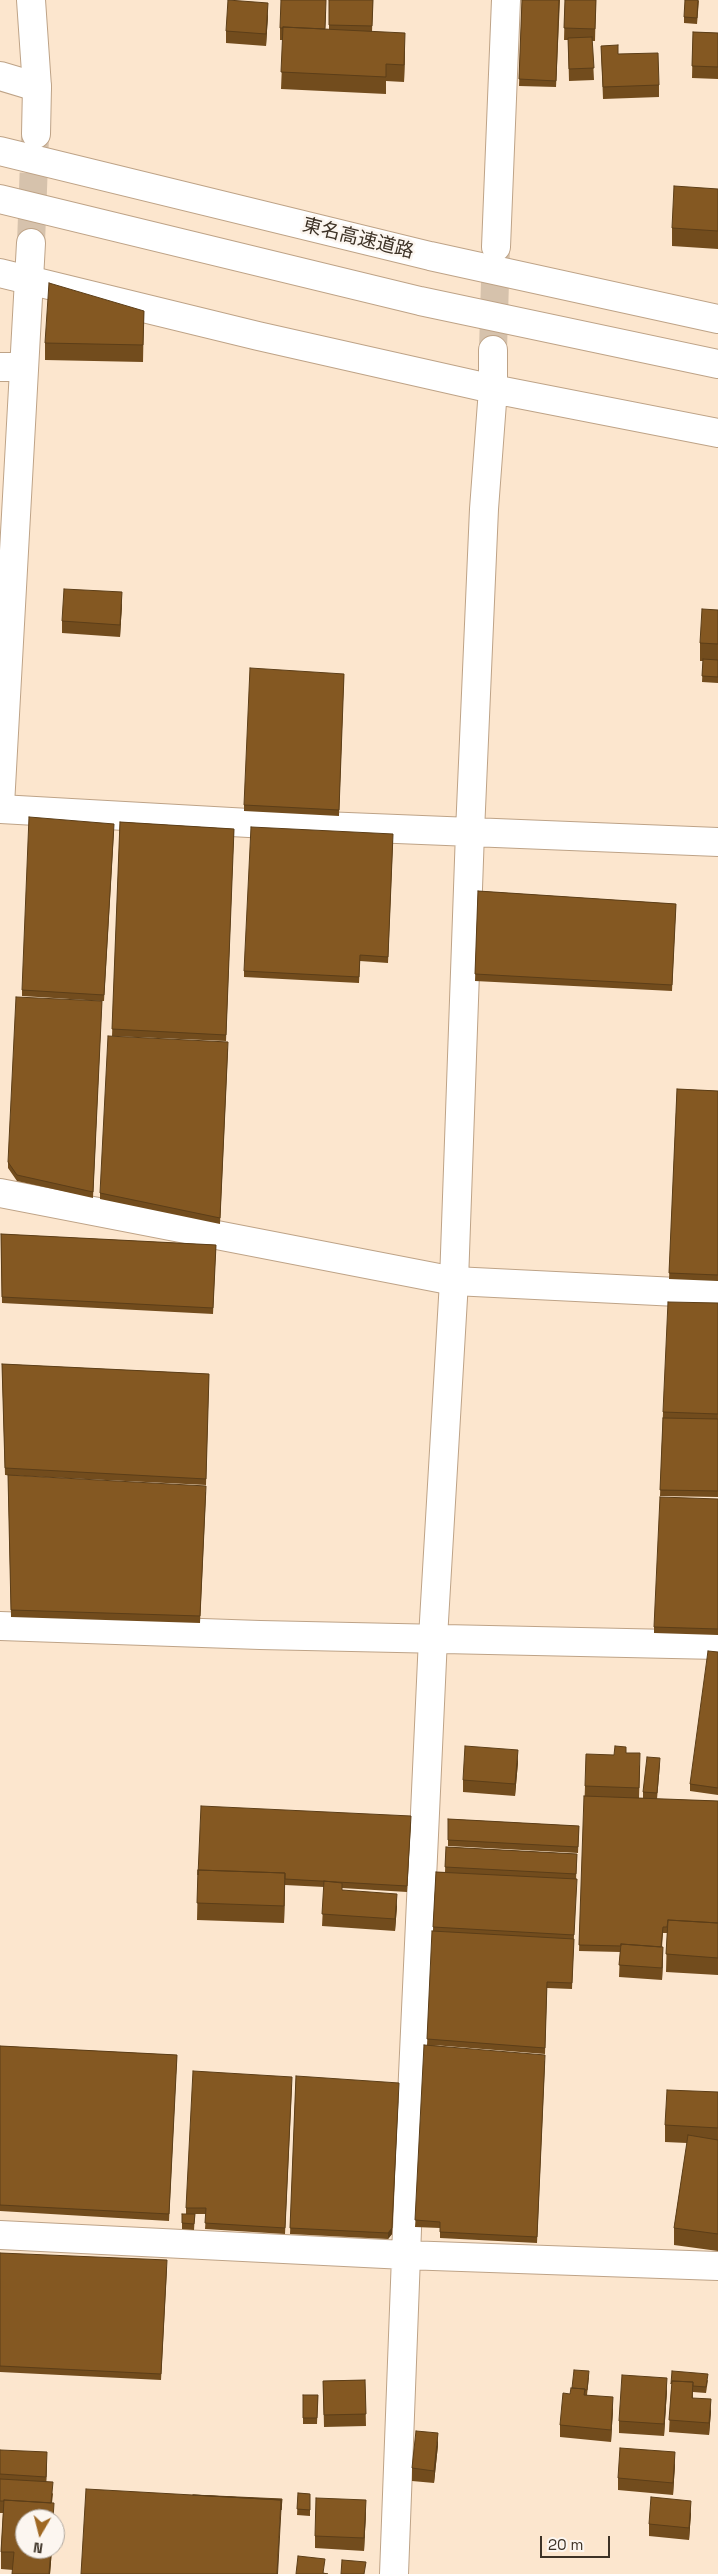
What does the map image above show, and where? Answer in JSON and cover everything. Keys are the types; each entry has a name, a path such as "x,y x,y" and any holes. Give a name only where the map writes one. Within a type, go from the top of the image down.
{"main road":[{"path":"31,0 37,87 36,134"},
{"path":"496,247 506,0"},
{"path":"0,76 37,87"},
{"name":"東名高速道路","path":"0,151 430,256 718,319"},
{"path":"0,200 420,301 718,364"},
{"path":"0,805 12,367 29,280 31,243"},
{"path":"0,272 258,336 493,389 718,433"},
{"path":"394,2574 405,2255 433,1638 454,1281 470,832 484,509 493,389 493,350"},
{"path":"0,809 718,842"},
{"path":"0,1194 454,1281 718,1294"},
{"path":"0,1626 718,1645"},
{"path":"0,2235 405,2255 718,2266"}],"building":[{"path":"228,0 268,3 266,34 226,31"},
{"path":"281,0 326,0 325,29 280,28"},
{"path":"329,0 373,0 372,26 329,25"},
{"path":"522,0 559,0 556,81 519,79"},
{"path":"565,0 596,0 595,29 564,28"},
{"path":"685,0 698,0 697,18 684,17"},
{"path":"283,27 405,33 404,65 386,64 386,77 281,72"},
{"path":"693,32 718,33 718,67 692,66"},
{"path":"592,37 594,68 569,69 568,38"},
{"path":"618,45 618,54 658,53 659,85 603,87 601,46"},
{"path":"674,186 718,189 718,231 672,228"},
{"path":"49,283 144,311 143,345 45,343"},
{"path":"64,589 122,592 120,625 62,621"},
{"path":"702,609 718,610 718,644 700,643"},
{"path":"703,659 718,660 718,677 702,676"},
{"path":"250,668 344,674 339,810 244,805"},
{"path":"29,817 114,824 104,995 22,990"},
{"path":"120,822 234,829 226,1035 112,1029"},
{"path":"251,827 393,834 388,957 360,955 359,977 244,971"},
{"path":"478,891 676,904 672,985 475,974"},
{"path":"16,997 102,1001 93,1192 17,1175 8,1162"},
{"path":"108,1036 228,1042 220,1218 100,1193"},
{"path":"677,1089 718,1091 718,1275 669,1273"},
{"path":"1,1234 216,1245 213,1308 2,1297"},
{"path":"668,1302 718,1303 718,1414 663,1412"},
{"path":"2,1364 209,1374 206,1479 5,1468"},
{"path":"663,1418 718,1419 718,1491 660,1490"},
{"path":"8,1475 206,1486 200,1616 11,1610"},
{"path":"660,1497 718,1499 718,1629 654,1627"},
{"path":"708,1651 718,1652 718,1788 690,1784"},
{"path":"465,1746 518,1750 515,1784 463,1780"},
{"path":"615,1746 626,1747 626,1753 640,1753 639,1788 585,1786 586,1754 614,1755"},
{"path":"647,1757 660,1758 657,1793 643,1792"},
{"path":"584,1796 718,1801 718,1923 668,1920 667,1927 663,1927 661,1947 621,1944 621,1946 579,1945"},
{"path":"201,1806 411,1816 407,1886 285,1879 285,1873 198,1870"},
{"path":"448,1819 579,1826 578,1847 448,1840"},
{"path":"446,1847 577,1854 576,1874 445,1867"},
{"path":"198,1870 285,1873 284,1906 197,1903"},
{"path":"436,1872 577,1879 574,1935 433,1927"},
{"path":"324,1881 342,1883 342,1890 397,1894 395,1919 322,1914"},
{"path":"668,1920 718,1923 718,1958 666,1954"},
{"path":"432,1931 574,1939 572,1983 547,1982 545,2048 427,2039"},
{"path":"621,1944 663,1947 662,1968 619,1965"},
{"path":"424,2045 545,2055 537,2237 440,2232 440,2222 415,2220"},
{"path":"0,2046 177,2055 169,2214 0,2205"},
{"path":"193,2071 292,2077 285,2228 205,2223 206,2208 186,2208"},
{"path":"296,2076 399,2083 392,2228 388,2233 290,2228"},
{"path":"667,2090 718,2092 718,2128 665,2125"},
{"path":"688,2135 718,2140 718,2234 674,2228"},
{"path":"182,2214 195,2214 194,2224 182,2223"},
{"path":"0,2253 167,2260 161,2374 0,2366"},
{"path":"574,2370 589,2371 587,2390 572,2388"},
{"path":"672,2371 708,2374 706,2387 693,2386 693,2382 672,2381 671,2384"},
{"path":"622,2375 667,2378 664,2424 619,2421"},
{"path":"365,2380 366,2414 324,2415 323,2381"},
{"path":"672,2381 693,2382 692,2398 711,2399 709,2423 669,2420"},
{"path":"571,2388 585,2389 584,2395 613,2397 611,2430 560,2425 563,2393 570,2394"},
{"path":"303,2395 318,2395 317,2418 303,2418"},
{"path":"416,2431 438,2433 434,2471 412,2468"},
{"path":"620,2448 675,2452 673,2483 618,2478"},
{"path":"0,2450 47,2452 46,2477 0,2474"},
{"path":"0,2479 53,2482 51,2503 0,2501"},
{"path":"86,2489 281,2500 277,2574 81,2574"},
{"path":"298,2493 310,2494 310,2510 297,2509"},
{"path":"193,2495 282,2499 281,2510 281,2500"},
{"path":"651,2497 691,2501 689,2528 649,2524"},
{"path":"316,2498 366,2500 364,2538 315,2536"},
{"path":"4,2500 54,2503 54,2509 15,2509 15,2559 50,2559 49,2574 12,2574 14,2552 1,2552"},
{"path":"298,2556 325,2559 323,2573 328,2574 296,2574"},
{"path":"342,2560 366,2562 364,2574 341,2574"}],"tunnel":[{"path":"31,243 35,136"},
{"path":"493,350 496,247"}]}
